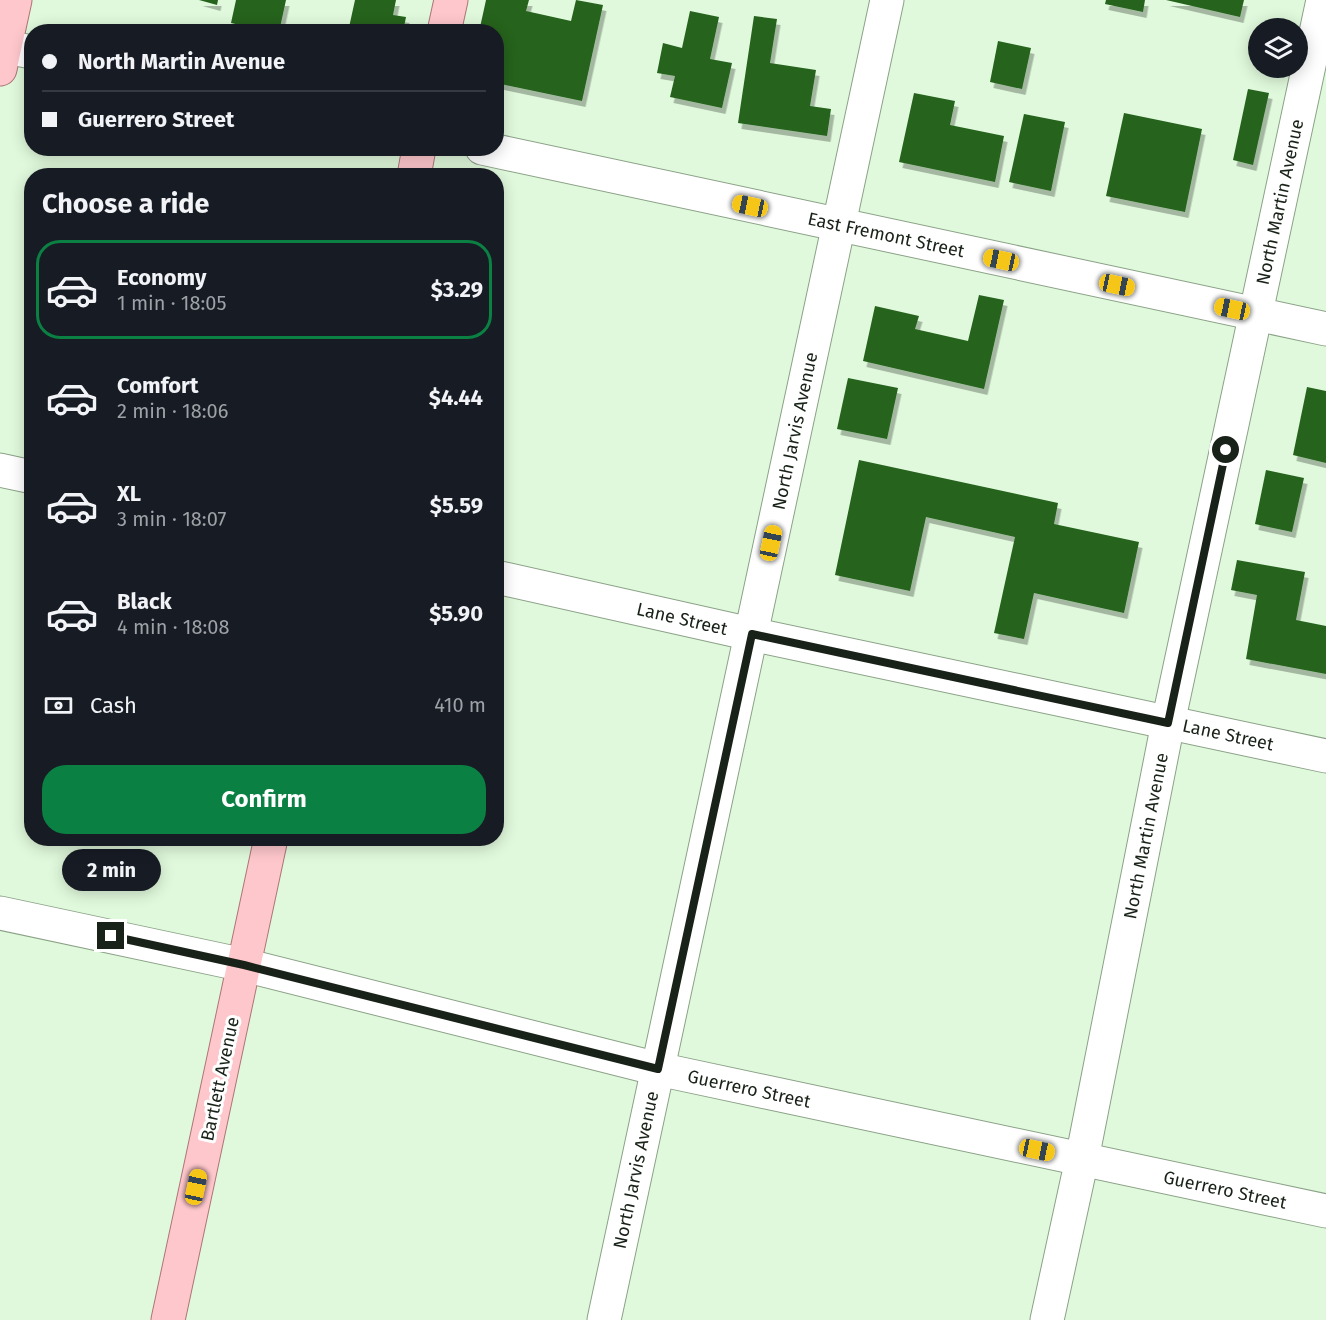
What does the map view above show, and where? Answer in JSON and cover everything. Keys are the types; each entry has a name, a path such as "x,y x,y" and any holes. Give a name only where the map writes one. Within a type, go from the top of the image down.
{"main road":[{"path":"9,53 15,0"},
{"path":"446,24 451,0"},
{"name":"Bartlett Avenue","path":"168,1320 269,846"}],"street":[{"name":"North Jarvis Avenue","path":"604,1320 887,0"},
{"name":"North Martin Avenue","path":"1047,1320 1082,1159 1168,723 1323,0"},
{"name":"East Fremont Street","path":"504,153 1326,329"},
{"path":"0,470 24,475"},
{"name":"Lane Street","path":"504,579 1326,756"},
{"name":"Guerrero Street","path":"0,913 244,965 658,1069 1326,1211"}],"building":[{"path":"199,0 218,0 217,5"},
{"path":"236,0 286,0 281,24 231,23"},
{"path":"355,0 396,0 393,15 406,17 405,24 350,24"},
{"path":"486,0 529,0 526,11 571,21 576,0 603,5 582,101 504,85 504,24 481,24"},
{"path":"1106,0 1145,0 1143,12 1105,4"},
{"path":"1166,0 1244,0 1240,17"},
{"path":"690,11 719,17 710,59 732,63 722,108 670,97 675,76 657,73 663,43 682,48"},
{"path":"754,16 777,19 770,63 816,70 810,106 831,109 827,136 738,123"},
{"path":"998,41 1031,48 1022,89 990,82"},
{"path":"1248,89 1269,93 1253,165 1233,160"},
{"path":"914,93 955,101 950,125 1004,136 995,182 899,162"},
{"path":"1124,113 1202,129 1185,212 1106,196"},
{"path":"1024,114 1065,122 1051,191 1009,182"},
{"path":"979,295 1004,300 984,389 863,361 875,306 919,316 915,329 968,341"},
{"path":"848,378 898,388 887,439 837,429"},
{"path":"1307,387 1326,391 1326,463 1293,455"},
{"path":"859,460 1058,503 1054,524 1139,542 1124,613 1034,593 1024,639 994,633 1015,537 926,517 910,591 835,575"},
{"path":"1266,470 1304,478 1292,532 1255,524"},
{"path":"1237,560 1305,572 1296,620 1326,626 1326,674 1246,659 1257,595 1231,590"}],"route":[{"path":"111,936 244,965 658,1069 752,634 1168,723 1226,450"}]}
